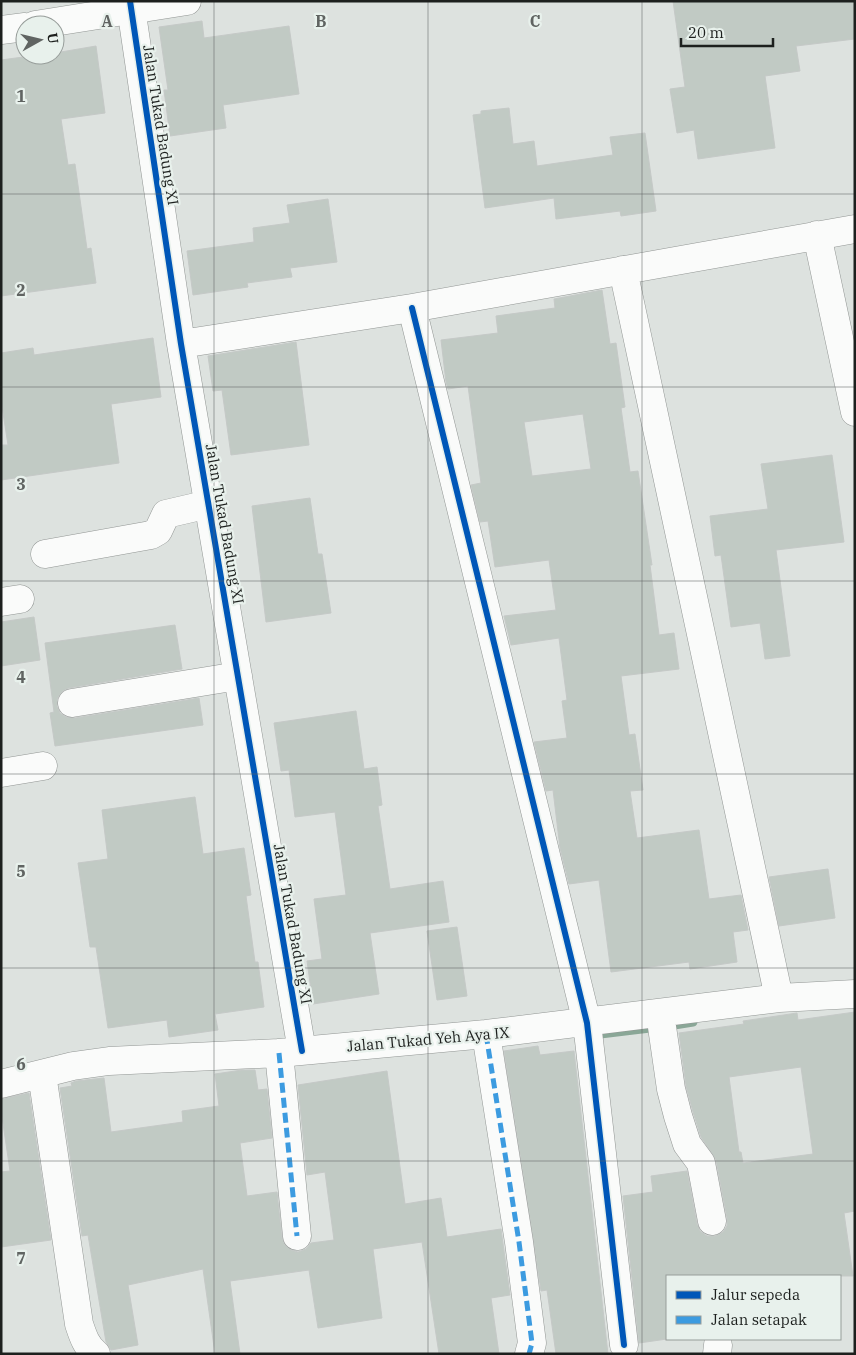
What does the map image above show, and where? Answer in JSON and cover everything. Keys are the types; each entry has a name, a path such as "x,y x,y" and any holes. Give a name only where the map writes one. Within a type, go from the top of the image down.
{"street":[{"path":"65,19 131,6 187,1"},
{"name":"Jalan Tukad Badung XI","path":"131,6 182,344 238,676 290,1052 297,1236"},
{"path":"1,30 15,28"},
{"path":"182,344 412,308 817,234 855,229"},
{"path":"817,234 855,412"},
{"path":"623,270 779,998"},
{"path":"412,308 587,1023 624,1345"},
{"path":"45,554 151,536 158,531 166,514 209,504"},
{"path":"72,703 238,676"},
{"path":"1,773 43,766"},
{"name":"Jalan Tukad Yeh Aya IX","path":"1,1084 72,1066 109,1061 290,1052 587,1023 779,998 855,994"},
{"path":"660,1013 671,1089 687,1144 701,1163 712,1221"},
{"path":"486,1034 519,1242 532,1343 529,1354"},
{"path":"42,1074 79,1324 84,1340 90,1350 96,1354"}],"building":[{"path":"673,1 855,1 855,39 796,46 800,71 765,76 775,148 698,159 694,130 677,133 670,89 685,87"},
{"path":"202,21 204,38 289,26 299,94 223,105 226,128 170,136 164,90 168,90 159,27"},
{"path":"96,46 105,113 61,119 68,165 75,164 87,249 91,248 96,283 1,296 1,60 15,58 15,65 65,65 65,51"},
{"path":"509,108 513,144 534,141 537,166 613,155 610,137 645,133 656,211 621,216 620,211 556,219 554,198 485,208 473,115 481,114 481,111"},
{"path":"328,199 337,262 290,268 292,277 247,283 248,287 193,295 187,251 254,242 253,228 290,223 287,205"},
{"path":"602,290 610,344 616,343 625,407 621,408 630,472 638,471 652,565 650,565 659,635 674,633 679,669 621,676 629,735 635,734 643,790 630,791 637,838 699,830 709,899 741,895 748,930 733,932 737,962 690,969 689,962 611,972 599,880 569,884 560,848 553,790 546,791 534,742 567,738 562,701 567,700 559,638 511,645 504,616 556,610 549,560 495,567 488,521 480,522 471,485 481,483 468,386 448,389 441,340 498,333 496,316 555,308 554,299","holes":["583,414 591,469 532,476 524,422"]},
{"path":"153,338 161,397 111,404 119,463 1,480 1,445 8,445 1,400 1,353 33,348 34,355"},
{"path":"296,342 309,445 231,455 222,390 213,391 208,356"},
{"path":"832,455 844,542 776,550 790,656 765,659 760,623 731,627 721,555 715,556 710,516 768,509 761,464"},
{"path":"310,498 318,554 322,554 331,613 266,622 252,506"},
{"path":"34,617 40,660 1,666 1,622"},
{"path":"175,625 182,669 69,688 58,697 57,706 60,713 66,717 75,718 199,698 203,725 55,746 50,713 54,712 45,643"},
{"path":"356,711 364,769 377,767 382,805 378,806 390,889 443,881 449,922 370,933 379,994 313,1004 307,961 322,959 314,899 346,895 335,812 295,817 289,770 281,771 274,723"},
{"path":"195,797 203,854 244,848 251,895 246,896 255,962 258,962 264,1007 215,1014 218,1030 169,1037 167,1020 108,1028 96,947 90,947 78,863 108,859 102,810"},
{"path":"828,869 835,918 779,926 769,877"},
{"path":"457,927 467,996 437,1000 427,931"},
{"path":"855,1012 855,1211 844,1213 853,1276 666,1275 666,1339 639,1343 623,1196 653,1192 651,1176 687,1171 700,1231 707,1236 715,1236 723,1232 727,1226 716,1160 701,1137 686,1086 679,1033 744,1024 743,1021 797,1013 798,1020","holes":["801,1067 813,1154 743,1163 741,1152 739,1152 729,1077"]},
{"path":"538,1046 540,1055 574,1051 608,1354 556,1354 547,1290 541,1291 504,1051"},
{"path":"255,1070 258,1090 267,1089 272,1138 240,1143 247,1196 277,1192 282,1238 285,1245 291,1250 298,1252 306,1249 311,1243 334,1240 325,1172 307,1175 298,1085 387,1071 405,1204 441,1198 447,1237 501,1229 510,1295 491,1298 499,1354 439,1354 422,1242 373,1249 382,1318 318,1328 309,1270 230,1281 240,1354 215,1354 203,1269 128,1285 138,1345 111,1350 106,1342 88,1235 82,1236 60,1088 72,1086 71,1083 76,1081 104,1078 111,1132 183,1122 182,1111 219,1106 215,1074"},
{"path":"29,1093 51,1240 1,1247 1,1172 10,1171 1,1099"}],"waterway":[{"path":"668,1026 693,1022"},
{"path":"592,1035 650,1028"}],"marked path":[{"path":"486,1034 519,1242 532,1343 529,1354"},
{"path":"279,1053 297,1236"}],"cycle path":[{"path":"130,1 181,344 302,1051"},
{"path":"412,308 587,1023 624,1345"}]}
